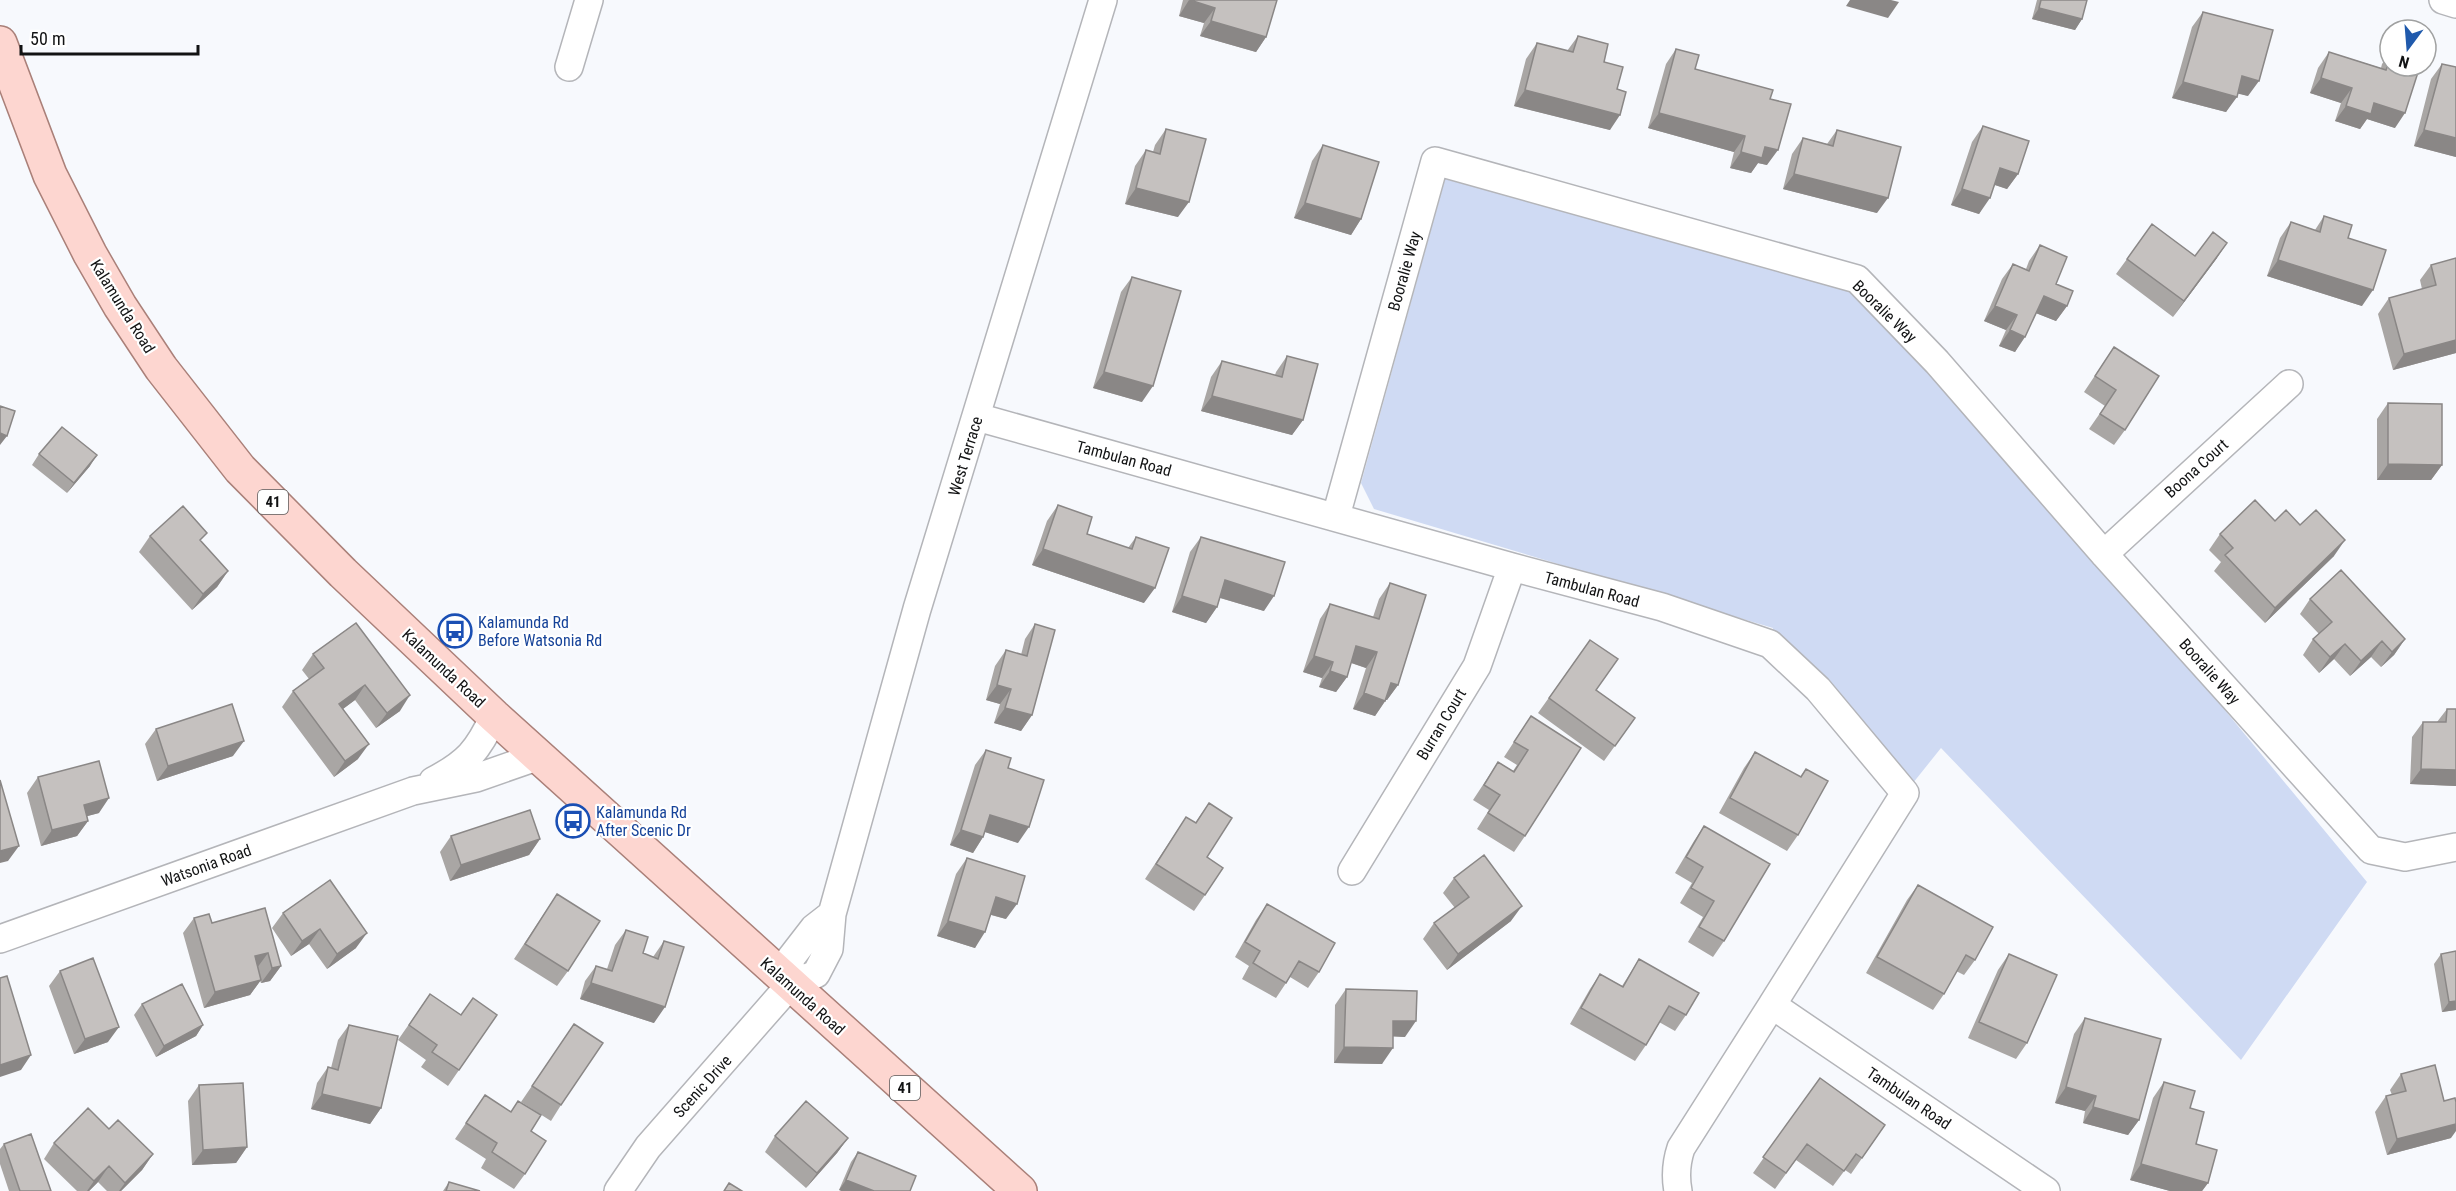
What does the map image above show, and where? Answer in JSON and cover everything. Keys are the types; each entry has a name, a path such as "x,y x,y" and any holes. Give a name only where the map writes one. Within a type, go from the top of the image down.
{"main road":[{"name":"Kalamunda Road","path":"0,43 50,175 90,254 120,306 161,368 240,469 343,573 494,716 1020,1191"}],"street":[{"path":"569,67 589,0"},
{"name":"West Terrace","path":"791,984 790,958 814,928 832,915 917,609 1103,0"},
{"path":"2443,0 2456,4"},
{"name":"Booralie Way","path":"1336,516 1435,161 1857,279 1937,362 2104,554 2371,850 2405,857 2456,847"},
{"name":"Boona Court","path":"2104,554 2289,384"},
{"name":"Tambulan Road","path":"977,417 1662,607 1770,644 1818,689 1905,793 1681,1148 1675,1177 1678,1191"},
{"name":"Burran Court","path":"1352,871 1477,666 1512,567"},
{"name":"Watsonia Road","path":"0,939 413,791 452,771 476,751 494,716"},
{"name":"Watsonia Road","path":"413,791 476,778 539,756"},
{"name":"Scenic Drive","path":"618,1191 648,1147 791,984"},
{"name":"Tambulan Road","path":"1772,1005 2046,1191"}],"shaded area":[{"path":"1445,179 1851,289 1937,362 2367,882 2241,1060 1941,748 1905,793 1770,644 1773,628 1374,509 1361,483"}],"building":[{"path":"1190,0 1277,0 1266,37 1211,21 1215,8"},
{"path":"2041,0 2087,0 2082,19 2039,8"},
{"path":"2203,12 2273,30 2259,81 2242,76 2237,97 2183,82"},
{"path":"1578,36 1608,44 1604,62 1623,67 1617,89 1626,92 1620,115 1525,90 1537,43 1573,52"},
{"path":"1676,49 1699,55 1695,69 1773,90 1770,99 1791,104 1778,150 1765,147 1762,158 1741,152 1745,136 1659,113"},
{"path":"2329,52 2378,67 2378,78 2416,78 2405,113 2374,103 2371,114 2346,106 2352,88 2321,78"},
{"path":"2442,64 2456,67 2456,138 2424,130"},
{"path":"1983,126 2029,141 2018,174 2000,168 1990,198 1962,189"},
{"path":"1166,129 1206,139 1189,202 1136,188 1146,150 1160,154"},
{"path":"1837,130 1901,147 1888,198 1794,174 1803,138 1833,146"},
{"path":"1323,145 1379,162 1361,219 1305,203"},
{"path":"2324,216 2352,225 2348,238 2386,250 2373,290 2278,260 2291,222 2320,232"},
{"path":"2152,224 2195,256 2213,232 2227,243 2184,301 2127,259"},
{"path":"2040,245 2067,257 2056,284 2073,291 2067,306 2044,296 2025,337 2010,330 2017,315 1995,306 2013,264 2029,271"},
{"path":"2456,258 2456,340 2404,354 2389,298 2436,285 2431,265"},
{"path":"1132,277 1181,291 1153,386 1104,372"},
{"path":"2114,347 2159,376 2125,430 2100,414 2116,390 2095,376"},
{"path":"1287,356 1318,364 1303,420 1212,396 1222,361 1282,377"},
{"path":"2388,403 2442,404 2442,465 2388,464"},
{"path":"0,406 15,411 7,436 0,433"},
{"path":"62,427 97,455 74,483 39,454"},
{"path":"2255,500 2275,521 2286,510 2300,525 2316,510 2345,540 2275,608 2225,555 2233,548 2220,534"},
{"path":"1058,505 1092,517 1087,534 1132,549 1136,537 1169,548 1155,588 1043,549"},
{"path":"183,506 207,533 200,540 228,571 203,594 150,536"},
{"path":"1201,537 1285,562 1274,596 1225,580 1217,607 1182,596"},
{"path":"2341,570 2405,639 2392,652 2382,641 2361,661 2345,644 2330,657 2313,639 2332,622 2310,599"},
{"path":"1390,583 1426,595 1398,685 1391,683 1385,701 1364,693 1377,652 1356,646 1347,677 1330,671 1333,662 1314,656 1330,604 1379,619"},
{"path":"356,623 410,695 387,713 365,685 339,704 369,744 345,761 293,691 324,668 313,654"},
{"path":"1035,624 1055,630 1032,715 1005,708 1011,689 997,685 1006,650 1027,656"},
{"path":"1590,640 1618,659 1596,690 1635,718 1615,746 1549,698"},
{"path":"232,704 244,741 168,766 156,729"},
{"path":"2447,709 2456,709 2456,770 2421,769 2423,722 2446,722"},
{"path":"1531,716 1581,748 1525,836 1488,813 1500,795 1484,785 1498,762 1514,772 1528,750 1514,742"},
{"path":"986,750 1011,758 1008,768 1044,780 1029,827 990,815 983,837 961,830"},
{"path":"1755,752 1801,777 1806,769 1828,781 1798,835 1730,798"},
{"path":"99,761 109,798 84,805 88,821 52,830 38,777"},
{"path":"0,780 19,846 0,851"},
{"path":"1209,803 1232,818 1207,857 1223,868 1205,895 1156,864 1186,817 1196,823"},
{"path":"530,810 540,839 461,865 451,836"},
{"path":"1704,826 1770,864 1724,941 1699,927 1714,901 1691,888 1703,867 1686,857"},
{"path":"1484,855 1522,906 1458,954 1434,923 1469,897 1454,878"},
{"path":"967,858 1025,876 1017,904 996,897 985,932 948,921"},
{"path":"330,880 367,933 337,954 320,929 302,941 283,913"},
{"path":"1918,885 1993,927 1975,960 1966,955 1944,994 1877,957"},
{"path":"557,894 600,921 568,971 525,944"},
{"path":"1267,904 1335,943 1319,972 1299,961 1286,983 1253,963 1260,951 1245,942"},
{"path":"265,908 281,966 272,968 268,953 255,956 261,980 215,992 194,918 209,914 212,923"},
{"path":"626,930 648,937 643,953 658,959 664,941 684,947 665,1007 591,983 596,966 612,971"},
{"path":"2456,951 2456,1001 2449,1002 2441,954"},
{"path":"2009,954 2057,975 2027,1043 1979,1022"},
{"path":"93,958 119,1027 85,1039 60,971"},
{"path":"1639,959 1699,993 1686,1015 1669,1006 1646,1045 1581,1008 1600,974 1623,987"},
{"path":"7,976 31,1055 0,1065 0,978"},
{"path":"182,984 203,1025 164,1046 142,1004"},
{"path":"1346,989 1417,991 1416,1021 1393,1021 1393,1048 1344,1047"},
{"path":"430,994 461,1015 473,998 497,1015 459,1070 432,1052 437,1045 409,1025"},
{"path":"2085,1018 2161,1039 2139,1120 2093,1107 2096,1096 2066,1087"},
{"path":"574,1024 603,1043 561,1105 532,1086"},
{"path":"349,1025 398,1036 381,1108 322,1094 328,1067 338,1070"},
{"path":"2435,1065 2444,1101 2455,1098 2456,1124 2397,1139 2386,1096 2406,1091 2401,1074"},
{"path":"1820,1078 1885,1125 1862,1158 1856,1154 1844,1171 1807,1144 1786,1173 1763,1157"},
{"path":"2164,1082 2195,1091 2190,1108 2204,1112 2196,1144 2217,1150 2208,1183 2141,1164"},
{"path":"243,1083 247,1147 203,1150 199,1085"},
{"path":"485,1095 511,1112 518,1101 541,1115 531,1131 546,1141 525,1174 492,1152 497,1143 466,1123"},
{"path":"806,1101 848,1138 817,1173 775,1136"},
{"path":"88,1108 109,1129 118,1120 153,1154 125,1183 109,1166 94,1181 54,1143"},
{"path":"31,1134 51,1191 20,1191 4,1144"},
{"path":"858,1152 916,1176 910,1191 874,1191 846,1180"},
{"path":"449,1182 480,1191 446,1191"},
{"path":"729,1183 742,1191 724,1191"}],"place":[{"name":"Kalamunda Rd Before Watsonia Rd","path":"455,631"},
{"name":"Kalamunda Rd After Scenic Dr","path":"573,821"}]}
